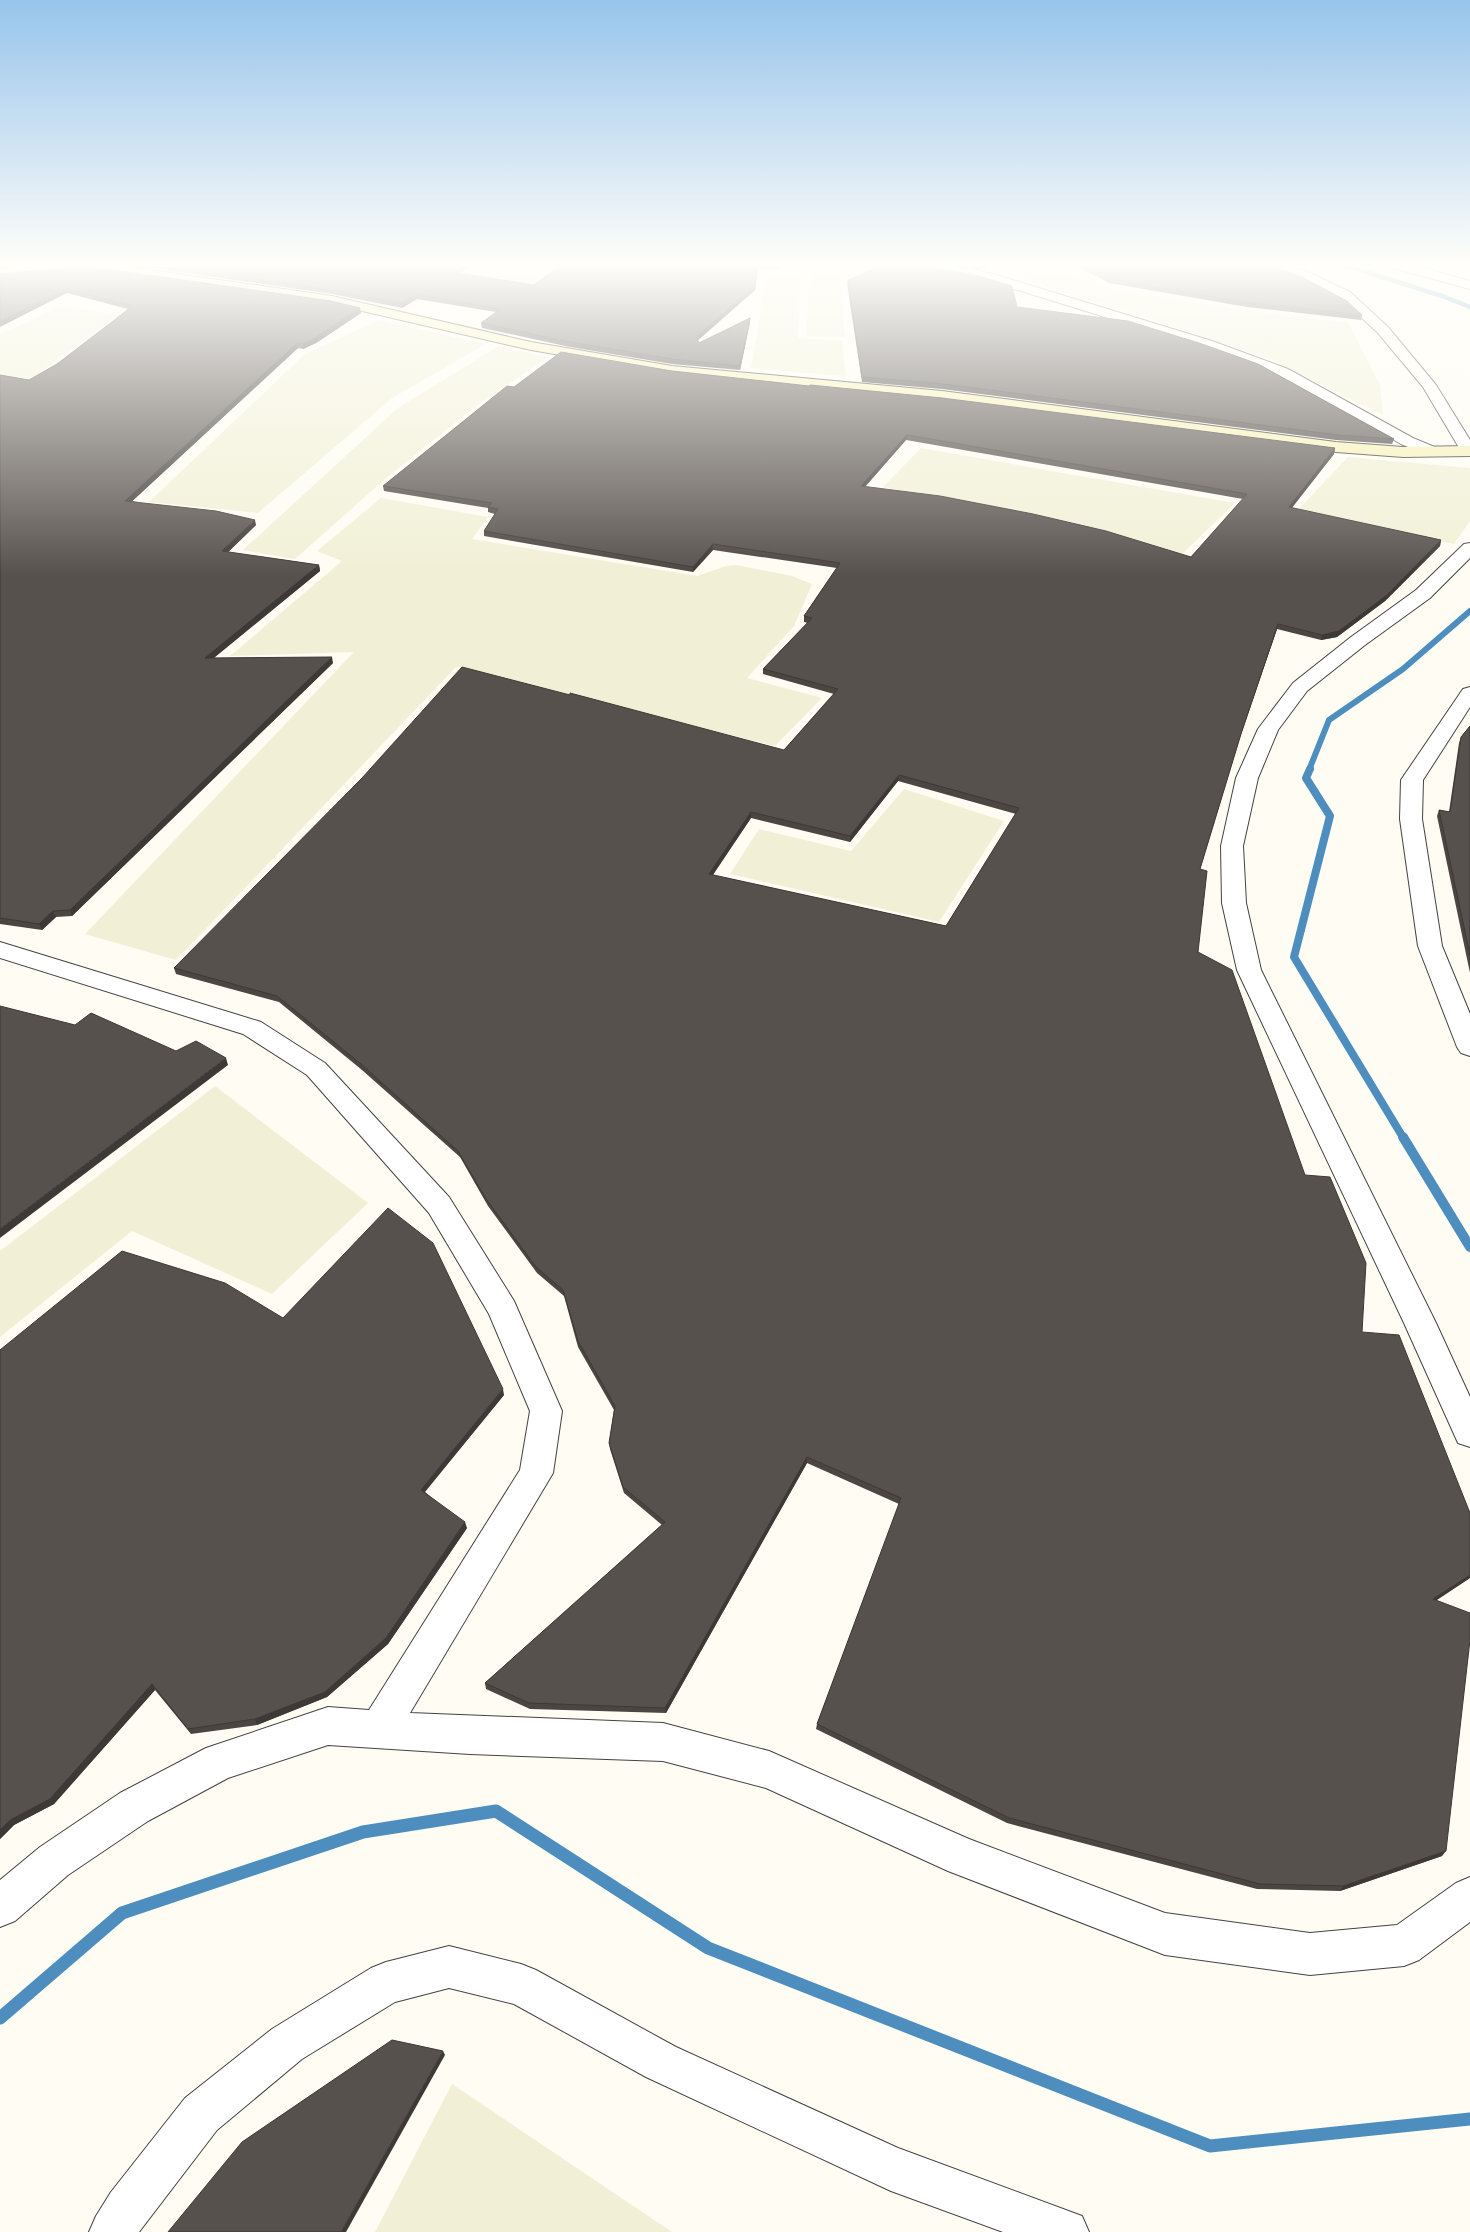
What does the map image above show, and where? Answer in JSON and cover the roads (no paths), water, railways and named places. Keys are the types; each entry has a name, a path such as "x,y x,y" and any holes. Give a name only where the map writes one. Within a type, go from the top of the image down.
{"street":[{"path":"655,367 942,396 1336,447 1403,452 1469,451"},
{"path":"1269,367 1283,372 1407,441 1431,451"},
{"path":"1414,367 1429,385 1469,451"},
{"path":"1470,548 1423,594 1300,686 1268,729 1247,778 1232,846 1234,903 1249,970 1420,1323 1470,1433"},
{"path":"1470,693 1412,780 1411,819 1430,946 1470,1047"},
{"path":"0,950 252,1028 316,1069 440,1205 503,1310 546,1411 536,1473 379,1729"},
{"path":"0,1906 54,1861 134,1807 220,1762 328,1726 470,1735 663,1742 673,1744 769,1770 962,1857 1165,1934 1310,1954 1404,1945 1470,1897"},
{"path":"112,2232 127,2208 201,2114 287,2044 386,1983 449,1967 521,1985 661,2062 882,2164 1066,2232"}],"waterway":[{"path":"1309,770 1329,720 1403,669 1470,611"},
{"path":"1310,769 1306,778 1330,816 1294,957 1404,1139"},
{"path":"1403,1137 1470,1247"},
{"path":"0,2018 122,1913 363,1832 496,1811 708,1948 1210,2146 1470,2119"}]}
